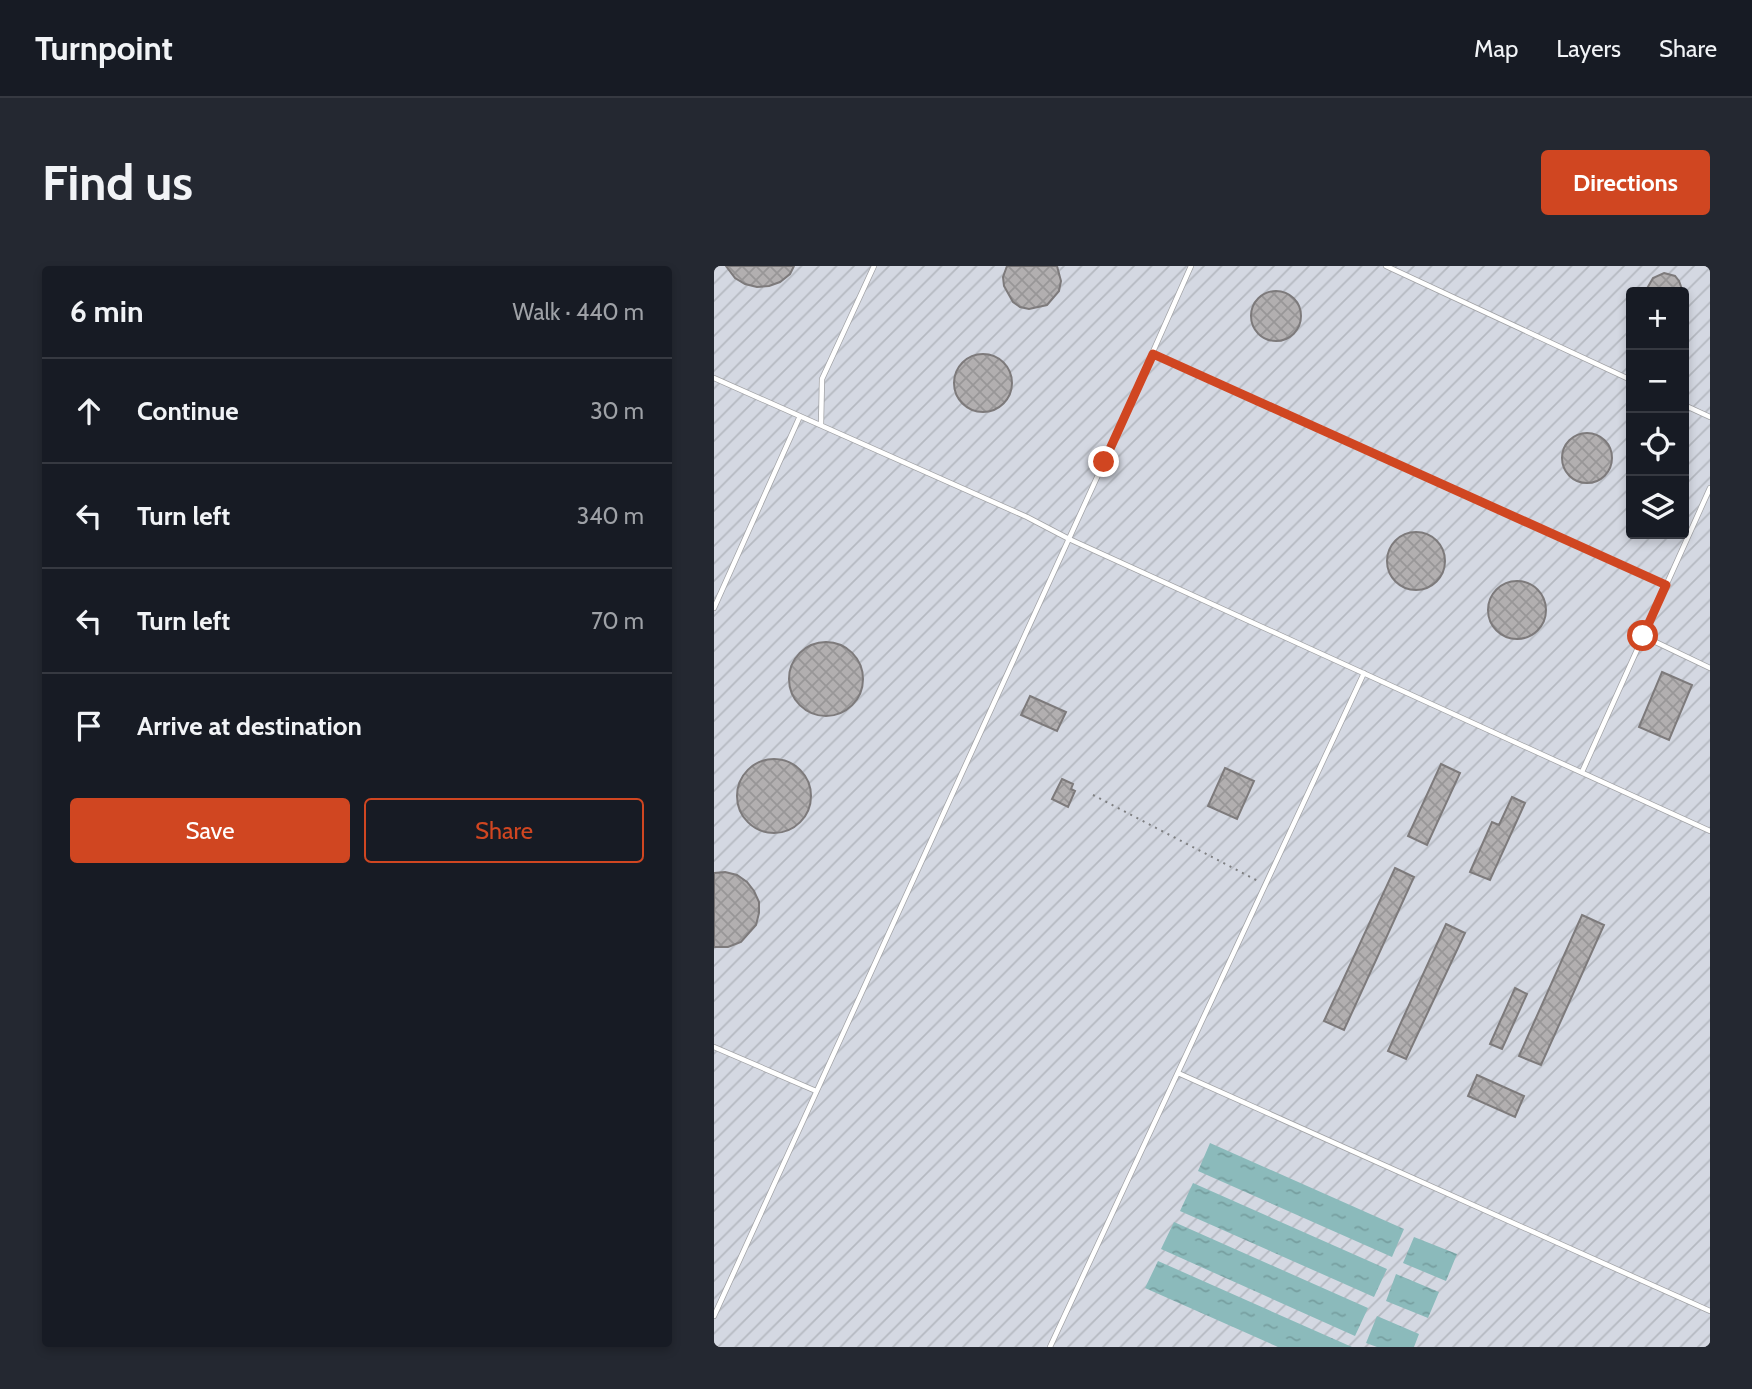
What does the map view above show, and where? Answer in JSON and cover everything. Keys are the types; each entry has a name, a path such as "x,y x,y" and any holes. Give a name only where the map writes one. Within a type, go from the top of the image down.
{"lane":[{"path":"821,425 822,379 874,266"},
{"path":"714,1316 1191,266"},
{"path":"1386,266 1626,378"},
{"path":"1153,354 1666,585"},
{"path":"714,378 1027,517 1069,539 1710,831"},
{"path":"1689,407 1710,417"},
{"path":"714,608 800,416"},
{"path":"1582,772 1710,488"},
{"path":"1643,636 1710,668"},
{"path":"1050,1347 1364,673"},
{"path":"714,1046 816,1091"},
{"path":"1178,1073 1710,1311"}],"path":[{"path":"1093,794 1265,884"}],"shaded area":[{"path":"714,266 1710,266 1710,1347 714,1347"}],"water":[{"path":"1210,1143 1404,1229 1392,1257 1198,1171"},
{"path":"1193,1183 1387,1269 1374,1297 1180,1211"},
{"path":"1174,1222 1368,1308 1355,1336 1161,1249"},
{"path":"1414,1237 1457,1254 1446,1281 1403,1263"},
{"path":"1158,1261 1352,1347 1278,1347 1145,1288"},
{"path":"1396,1274 1439,1292 1428,1318 1386,1301"},
{"path":"1377,1316 1419,1334 1414,1347 1377,1347 1366,1343"}],"building":[{"path":"726,266 794,266 790,274 780,282 757,287 735,278"},
{"path":"1007,266 1057,266 1061,281 1059,291 1047,305 1029,309 1020,307 1013,302 1004,286 1003,277"},
{"path":"1664,273 1675,276 1681,287 1648,287 1653,278"},
{"path":"1276,291 1294,298 1301,316 1294,334 1276,341 1258,334 1251,316 1258,298"},
{"path":"983,354 994,356 1007,367 1012,383 1010,394 999,407 983,412 972,410 959,399 954,383 956,372 967,359"},
{"path":"1587,433 1605,440 1612,458 1605,476 1587,483 1569,476 1562,458 1569,440"},
{"path":"1416,532 1427,534 1440,545 1445,561 1443,572 1432,585 1416,590 1405,588 1392,577 1387,561 1389,550 1400,537"},
{"path":"1517,581 1528,583 1541,594 1546,610 1544,621 1533,634 1517,639 1506,637 1493,626 1488,610 1490,599 1501,586"},
{"path":"819,642 833,642 847,648 857,658 863,679 861,693 847,710 833,716 819,716 805,710 795,700 789,686 789,672 795,658 805,648"},
{"path":"1662,672 1692,685 1669,740 1639,727"},
{"path":"1030,696 1066,712 1057,731 1021,715"},
{"path":"767,759 781,759 795,765 805,775 811,796 809,810 795,827 781,833 767,833 753,827 743,817 737,803 737,789 743,775 753,765"},
{"path":"1441,764 1460,773 1427,845 1408,836"},
{"path":"1225,768 1254,781 1237,819 1208,806"},
{"path":"1062,779 1073,784 1071,789 1075,791 1068,807 1052,799"},
{"path":"1512,797 1525,803 1490,880 1470,872 1492,822 1499,825"},
{"path":"1395,868 1414,877 1344,1030 1324,1021"},
{"path":"714,873 737,875 747,882 759,902 759,913 756,925 741,942 728,947 714,947"},
{"path":"1582,915 1604,925 1541,1065 1519,1056"},
{"path":"1446,924 1465,933 1406,1059 1388,1051"},
{"path":"1515,988 1527,994 1502,1049 1490,1044"},
{"path":"1477,1075 1524,1096 1515,1117 1468,1096"}],"route":[{"path":"1104,462 1153,354 1666,585 1643,636"}]}
